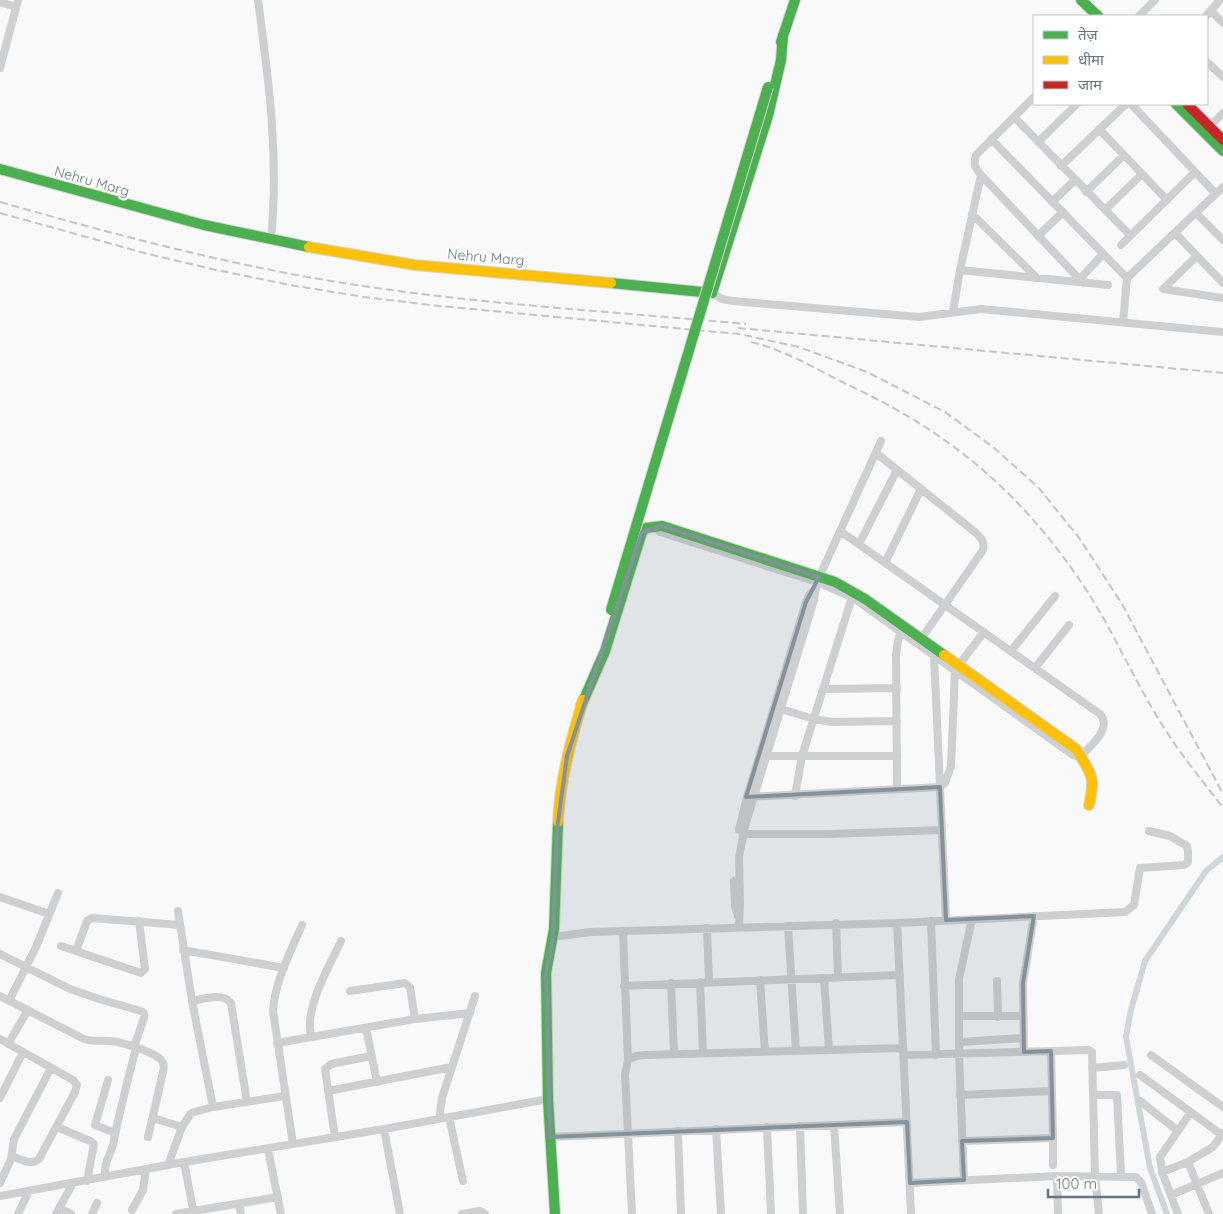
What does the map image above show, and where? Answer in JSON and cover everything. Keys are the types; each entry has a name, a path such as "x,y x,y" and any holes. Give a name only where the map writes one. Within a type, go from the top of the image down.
{"street":[{"path":"258,0 269,84 274,144 274,194 271,240"},
{"path":"555,1214 548,1099 546,973 553,937 559,803 567,756 795,0"},
{"path":"1072,0 1088,15"},
{"path":"1081,0 1097,15"},
{"path":"1141,15 1155,0"},
{"path":"1220,0 1208,14 1223,23"},
{"path":"0,2 17,4 0,68"},
{"path":"783,35 781,60 768,116 712,294 722,299 734,301 886,315 919,317 953,311 981,309 1223,332"},
{"path":"1208,63 1223,77"},
{"path":"1033,98 991,139 976,155 973,162 981,175 1082,281"},
{"path":"1038,142 1076,105"},
{"path":"1061,166 1125,105"},
{"path":"1132,105 1216,194"},
{"path":"1177,105 1223,151"},
{"path":"1188,105 1223,140"},
{"path":"1210,126 1223,113"},
{"path":"1014,117 1130,236"},
{"path":"1099,129 1167,200"},
{"path":"991,139 1127,278"},
{"path":"1086,192 1124,155"},
{"name":"Nehru Marg","path":"0,169 197,224 271,240 415,264 712,294"},
{"path":"1120,245 1195,172"},
{"path":"1105,210 1142,174"},
{"path":"953,311 981,175"},
{"path":"1052,202 1075,180"},
{"path":"1124,322 1127,278 1223,187"},
{"path":"1038,236 1063,212"},
{"path":"1196,213 1222,237"},
{"path":"972,214 1037,278"},
{"path":"1175,233 1223,282"},
{"path":"1082,281 1103,254"},
{"path":"1197,256 1164,289 1223,298"},
{"path":"960,270 1082,281 1108,286"},
{"path":"739,927 735,906 735,852 806,602 817,583 882,441"},
{"path":"876,454 975,532 984,544 983,550 920,641"},
{"path":"859,544 897,470"},
{"path":"885,563 921,489"},
{"path":"581,706 602,659 640,538 646,528 662,526 681,531 817,583 835,582 901,631 920,641 934,656 956,668"},
{"path":"840,531 1100,714 1104,719 1105,726 1102,733 1080,757"},
{"path":"738,916 740,903 739,857 750,797 781,709 814,600 817,583"},
{"path":"853,595 956,668 1073,747 1079,753 1093,778 1094,784 1089,805"},
{"path":"795,796 802,756 853,595"},
{"path":"1011,651 1055,596"},
{"path":"1035,668 1069,625"},
{"path":"897,789 897,648 901,631"},
{"path":"750,797 940,787 946,783 951,766 956,668 984,632"},
{"path":"934,656 946,920"},
{"path":"823,689 897,688"},
{"path":"781,709 814,719 832,722 897,721"},
{"path":"766,756 897,756"},
{"path":"743,834 829,834 942,830"},
{"path":"553,937 591,932 931,921 1125,912 1134,905 1140,868 1184,866 1188,862 1187,846 1170,836 1149,830"},
{"path":"9,1001 27,968 58,893"},
{"path":"0,897 49,914"},
{"path":"178,911 192,1001 213,1107"},
{"path":"1024,1052 1022,983 1034,916"},
{"path":"76,951 89,919 180,925"},
{"path":"964,1180 960,1095 959,979 972,919"},
{"path":"61,946 143,973 145,968 139,921"},
{"path":"931,921 936,1055"},
{"path":"897,922 911,1214"},
{"path":"836,923 838,977"},
{"path":"293,1144 273,1020 274,999 284,968 302,925"},
{"path":"788,926 796,1051"},
{"path":"707,928 709,982"},
{"path":"623,931 628,1060 625,1074 632,1214"},
{"path":"312,1036 310,1022 312,1007 341,941"},
{"path":"183,950 284,968"},
{"path":"0,954 89,996 144,1013 114,1142 105,1164 105,1177"},
{"path":"624,986 900,975"},
{"path":"824,978 829,1050"},
{"path":"760,980 765,1052"},
{"path":"996,981 998,1016"},
{"path":"700,982 703,1054"},
{"path":"350,991 405,983 410,987 415,1020"},
{"path":"671,983 674,1054"},
{"path":"0,996 90,1041 111,1041 135,1048 157,1057 163,1062 164,1072 148,1137"},
{"path":"439,1119 440,1107 474,996"},
{"path":"192,1001 224,997 231,1003 247,1102"},
{"path":"8,1044 28,1010"},
{"path":"277,1043 470,1012"},
{"path":"959,1016 1022,1016"},
{"path":"366,1028 377,1082"},
{"path":"960,1042 1024,1038"},
{"path":"0,1040 73,1080 77,1085 57,1127 37,1162 28,1162 12,1156"},
{"path":"628,1060 636,1056 674,1054 829,1050 936,1055 1089,1050 1092,1052 1095,1176 1099,1214"},
{"path":"1051,1051 1053,1165"},
{"path":"0,1098 23,1052"},
{"path":"1151,1055 1223,1107"},
{"path":"335,1137 325,1073 327,1066 371,1056"},
{"path":"1092,1068 1124,1065"},
{"path":"0,1183 12,1156 14,1139 51,1068"},
{"path":"328,1091 452,1068"},
{"path":"1140,1075 1222,1134 1213,1147 1188,1162 1162,1172"},
{"path":"108,1080 95,1125 98,1128 115,1133"},
{"path":"960,1095 1052,1091"},
{"path":"1094,1095 1127,1093"},
{"path":"1117,1094 1121,1175"},
{"path":"168,1165 182,1127 191,1113 213,1107 284,1096"},
{"path":"0,1196 548,1099"},
{"path":"1140,1101 1178,1131"},
{"path":"1178,1214 1162,1172 1160,1157 1191,1112"},
{"path":"449,1117 463,1181"},
{"path":"153,1118 182,1127"},
{"path":"550,1137 907,1122"},
{"path":"834,1125 840,1214"},
{"path":"800,1126 803,1214"},
{"path":"57,1127 94,1144 86,1181"},
{"path":"767,1127 771,1214"},
{"path":"384,1129 400,1214"},
{"path":"716,1129 721,1214"},
{"path":"678,1131 681,1214"},
{"path":"962,1141 1053,1138"},
{"path":"268,1149 281,1214"},
{"path":"184,1162 193,1212"},
{"path":"1188,1162 1209,1214"},
{"path":"132,1210 143,1190 146,1169"},
{"path":"1171,1195 1223,1173"},
{"path":"910,1183 1121,1175 1139,1179 1152,1214"},
{"path":"1057,1176 1058,1214"},
{"path":"70,1214 58,1211 73,1183"},
{"path":"18,1214 29,1191"},
{"path":"176,1214 278,1197"},
{"path":"92,1214 97,1203"},
{"path":"239,1204 241,1214"},
{"path":"462,1214 480,1211 485,1214"}],"highlighted area":[{"path":"662,526 819,577 806,602 746,797 940,787 946,920 1034,916 1023,983 1024,1052 1051,1051 1053,1138 962,1141 964,1180 910,1183 907,1122 550,1137 546,973 553,937 557,829 567,756 642,532"}],"waterway":[{"path":"1167,1214 1150,1168 1126,1037 1131,1010 1145,961 1206,871 1223,857"}],"railway":[{"path":"0,202 180,250 317,279 458,298 746,324"},
{"path":"0,213 148,254 290,285 364,297 439,306 739,334 799,347 867,372 945,412 993,447 1038,487 1080,539 1122,604 1223,794"},
{"path":"738,328 1223,373"},
{"path":"751,342 800,360 886,404 920,424 953,446 1011,496 1038,525 1087,591 1155,712 1179,750 1223,808"}],"traffic: fast":[{"path":"781,42 795,0"},
{"path":"1081,0 1097,15"},
{"path":"611,283 712,293 768,116 781,60 783,35"},
{"path":"611,610 768,87"},
{"path":"1177,105 1223,151"},
{"path":"0,169 204,225 309,247"},
{"path":"581,706 605,651 642,532 646,528 662,526 835,582 865,599 944,655"},
{"path":"555,1214 548,1099 546,973 554,929 558,822"}],"traffic: slow":[{"path":"309,247 415,265 611,283"},
{"path":"944,655 1076,749 1091,776 1092,788 1089,805"},
{"path":"558,822 570,745 583,700"}],"traffic: jam":[{"path":"1188,105 1223,140"}]}
